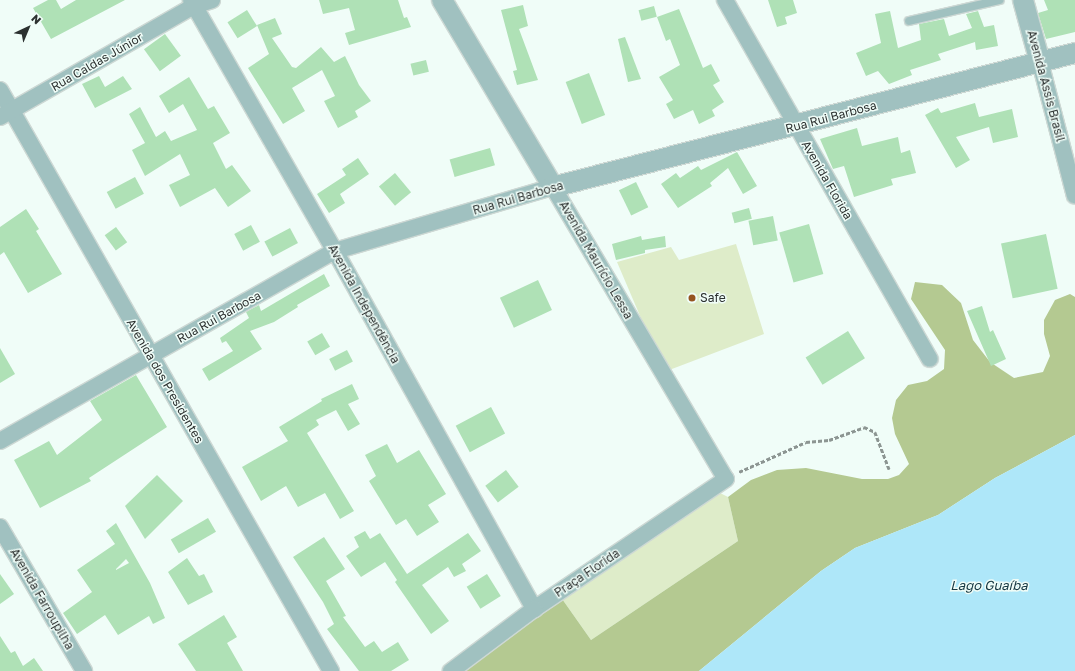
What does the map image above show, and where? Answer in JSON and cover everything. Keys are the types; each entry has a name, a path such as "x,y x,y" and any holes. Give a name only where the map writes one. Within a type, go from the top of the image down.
{"street":[{"name":"Rua Caldas Júnior","path":"6,114 192,3 212,0"},
{"name":"Avenida Maurício Lessa","path":"442,0 726,479"},
{"name":"Avenida Florida","path":"725,0 930,359"},
{"name":"Avenida Assis Brasil","path":"1023,0 1075,196"},
{"name":"Avenida Independência","path":"192,3 335,251 534,609"},
{"name":"Rua Rui Barbosa","path":"0,441 335,251 553,187 796,126 1075,53"},
{"name":"Avenida dos Presidentes","path":"0,90 6,114 150,355 331,671"},
{"name":"Praça Florida","path":"452,671 534,609 726,479"},
{"name":"Avenida Farroupilha","path":"0,527 84,671"}],"lane":[{"path":"909,20 1000,0"}],"path":[{"path":"726,479 766,458 806,442 830,440 864,427 876,432 889,469"}],"green space":[{"name":"Safe","path":"736,244 764,334 664,372 617,262 671,247 679,260"},
{"path":"915,282 942,285 961,303 973,340 990,362 1014,378 1043,372 1050,356 1044,334 1044,320 1055,300 1070,294 1075,297 1075,435 995,478 938,515 855,548 821,571 699,671 466,671 560,596 591,640 738,541 728,497 751,480 777,470 806,468 862,479 888,479 899,475 909,464 895,434 892,418 896,400 908,385 927,381 944,369 945,350 911,299"},
{"path":"716,491 728,497 738,541 591,640 560,596"}],"water":[{"name":"Lago Guaíba","path":"1075,435 1075,671 699,671 821,571 855,548 938,515 995,478"}],"building":[{"path":"48,0 56,0 61,9 76,0 125,0 51,39 33,8"},
{"path":"319,0 398,0 404,18 407,17 411,27 349,45 345,33 355,30 349,8 323,14"},
{"path":"768,0 793,0 797,13 785,17 787,24 777,27"},
{"path":"1044,0 1075,0 1075,32 1046,39 1038,13 1048,10"},
{"path":"523,5 528,26 519,29 538,80 517,85 513,71 517,70 501,10"},
{"path":"654,6 657,17 641,21 639,10"},
{"path":"679,9 703,68 711,64 720,81 713,85 724,102 712,110 715,116 699,124 693,110 674,119 666,104 673,100 659,77 680,65 670,39 666,41 657,17"},
{"path":"247,10 257,26 238,38 227,22"},
{"path":"890,11 898,48 921,40 919,24 944,19 949,36 972,28 966,14 978,11 984,27 994,25 998,46 976,50 975,42 938,54 941,60 910,70 912,75 889,84 878,71 866,76 856,53 881,43 875,14"},
{"path":"275,18 282,34 272,38 292,67 296,68 321,47 334,62 345,56 359,85 371,101 355,111 358,117 338,128 324,101 335,96 322,70 292,88 305,111 283,124 248,68 269,54 257,25"},
{"path":"165,34 181,56 160,71 144,49"},
{"path":"625,37 641,79 628,82 618,39"},
{"path":"426,60 429,72 413,76 410,64"},
{"path":"589,73 605,115 582,124 566,82"},
{"path":"99,76 105,87 123,76 132,89 95,108 82,84"},
{"path":"189,77 208,109 214,106 230,133 213,143 226,169 232,165 251,191 228,207 215,188 180,207 169,185 190,175 180,154 145,176 132,150 145,143 129,114 140,107 156,137 165,131 171,141 197,130 183,104 169,113 159,96"},
{"path":"975,103 979,117 1012,109 1018,137 993,143 989,127 956,137 970,160 956,168 925,115 938,108 941,113"},
{"path":"857,128 862,146 898,137 901,153 910,150 916,173 891,179 893,185 854,197 844,166 833,169 820,139"},
{"path":"490,148 495,165 455,177 450,160"},
{"path":"737,152 757,186 743,194 728,168 710,183 712,186 678,208 661,184 676,173 680,178 698,166 701,170"},
{"path":"358,158 369,174 340,194 345,203 329,213 317,194 346,175 342,169"},
{"path":"395,173 411,192 395,206 379,186"},
{"path":"135,177 144,194 116,209 107,192"},
{"path":"636,182 648,207 631,215 619,190"},
{"path":"749,208 752,219 734,223 732,213"},
{"path":"26,209 39,229 36,231 62,274 28,293 4,252 0,255 0,227"},
{"path":"773,216 778,241 753,245 748,221"},
{"path":"809,224 823,274 794,283 779,233"},
{"path":"251,225 260,242 243,251 234,234"},
{"path":"116,227 127,242 116,251 105,235"},
{"path":"290,228 298,243 272,257 264,242"},
{"path":"1046,234 1058,289 1013,298 1001,244"},
{"path":"641,236 642,240 665,236 666,247 645,250 645,253 616,260 612,244"},
{"path":"324,274 330,286 297,305 298,307 274,322 250,331 262,349 209,381 202,369 233,351 226,341 222,343 220,338 249,318 246,312 259,305 261,311"},
{"path":"538,280 552,310 514,328 500,298"},
{"path":"982,306 990,332 993,330 1006,359 991,366 967,311"},
{"path":"848,331 865,358 823,385 806,357"},
{"path":"322,333 330,347 315,355 307,342"},
{"path":"0,348 15,374 0,383"},
{"path":"347,350 353,362 335,371 329,359"},
{"path":"136,375 167,427 89,478 91,481 40,508 14,460 49,441 57,455 102,420 90,401"},
{"path":"352,384 359,399 348,404 360,424 348,431 336,410 316,420 319,425 307,433 354,511 340,519 325,493 298,507 286,486 261,501 242,467 288,441 279,427 322,401 321,399"},
{"path":"491,407 505,433 470,452 456,426"},
{"path":"387,444 397,463 419,450 446,494 428,505 439,522 417,536 406,519 396,525 369,481 376,476 365,455"},
{"path":"506,470 519,487 498,502 485,486"},
{"path":"157,475 183,501 145,539 125,506"},
{"path":"208,518 216,532 179,553 171,540"},
{"path":"116,523 150,583 165,618 153,624 149,616 118,635 105,615 77,634 63,613 92,592 77,570 115,544 106,531","holes":["126,559 129,563 116,570"]},
{"path":"365,531 370,539 380,533 407,574 468,533 481,551 462,564 466,571 454,577 448,567 422,585 449,621 431,634 395,582 397,580 385,562 361,577 346,556 359,547 354,537"},
{"path":"324,537 345,569 326,581 346,616 343,617 365,647 374,641 382,652 398,642 409,660 391,671 359,671 327,629 334,624 323,602 293,557"},
{"path":"187,558 199,576 204,574 213,592 188,605 168,572"},
{"path":"0,574 14,594 0,604"},
{"path":"487,574 501,596 480,609 467,587"},
{"path":"224,615 237,637 227,643 243,671 196,671 178,644"},
{"path":"0,636 11,653 15,651 23,666 34,658 43,671 0,671"}],"place":[{"name":"Safe","path":"692,298"}]}
